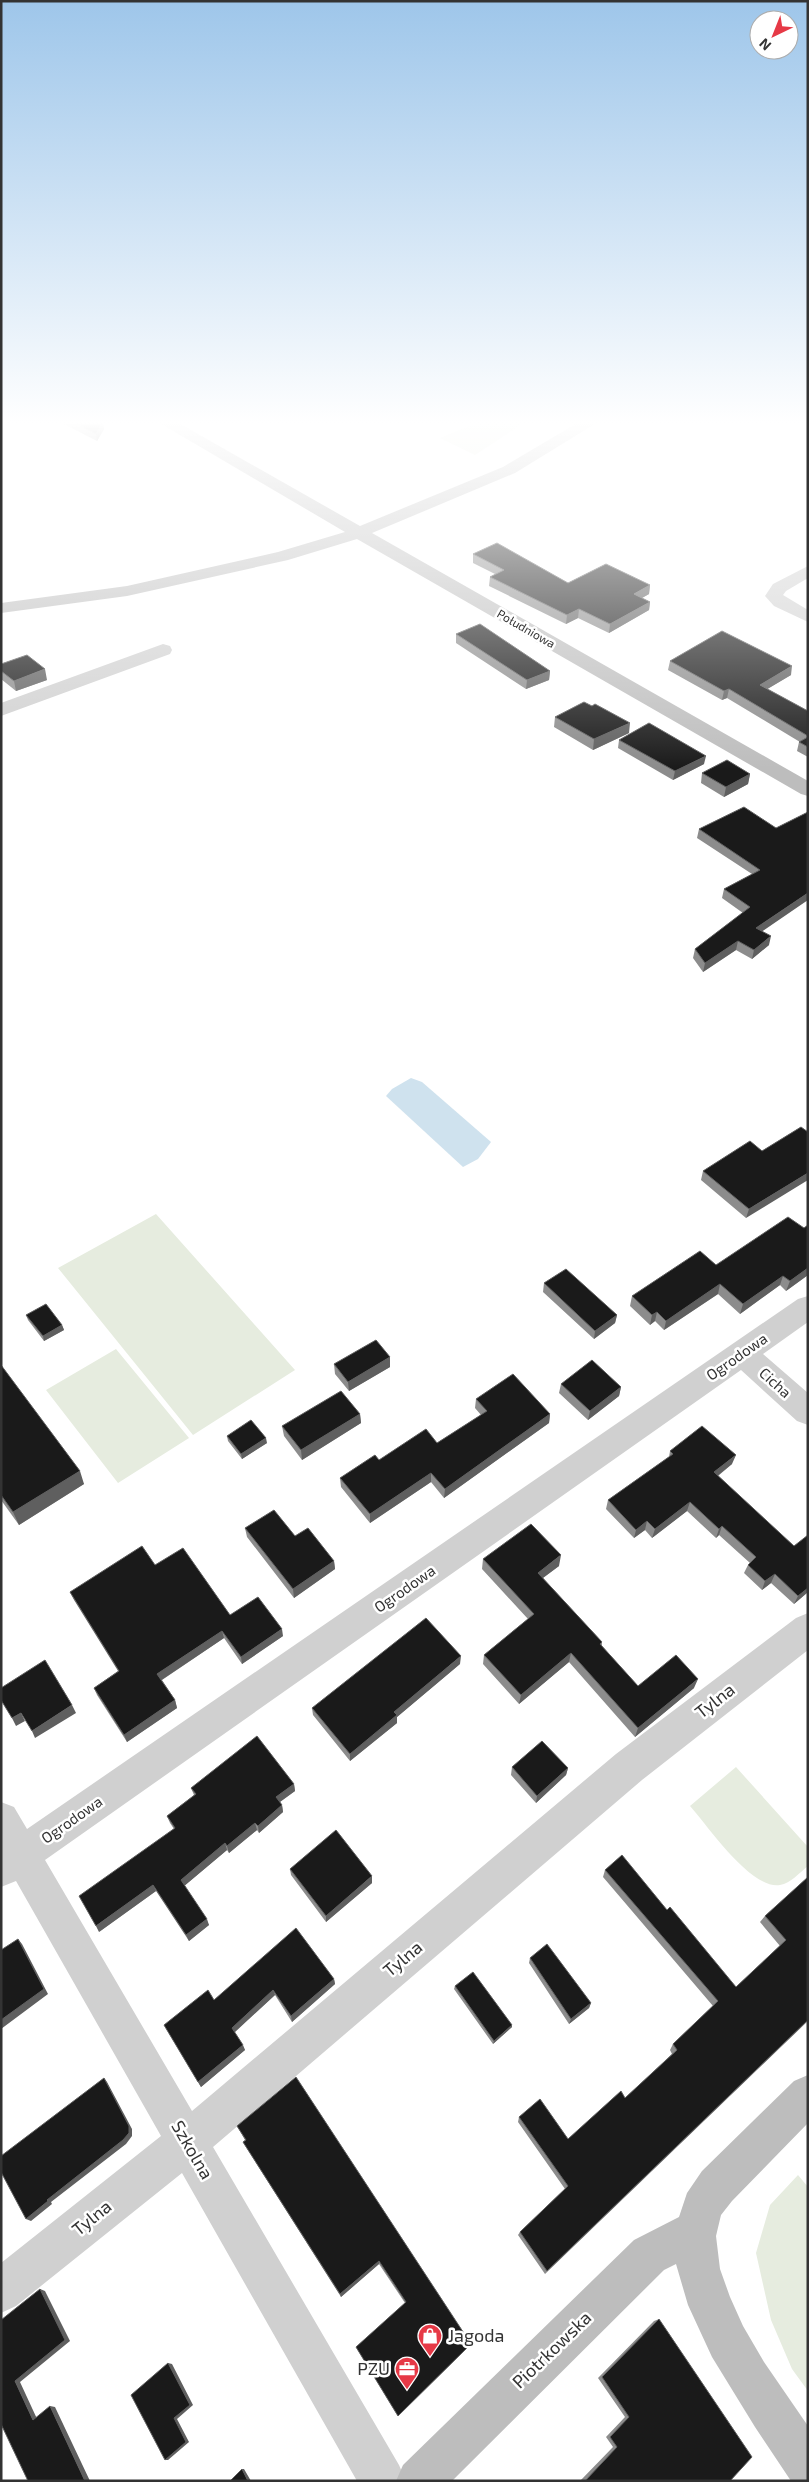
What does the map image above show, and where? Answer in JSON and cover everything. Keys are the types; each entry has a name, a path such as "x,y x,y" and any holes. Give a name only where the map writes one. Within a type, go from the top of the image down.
{"main road":[{"path":"1,603 206,562 313,538"},
{"path":"1,608 127,591 282,556 328,538"},
{"name":"Południowa","path":"366,538 808,790"},
{"path":"808,2094 722,2180 702,2208 694,2232 701,2280 718,2324 747,2378 808,2465"},
{"name":"Piotrkowska","path":"419,2481 649,2255 694,2232"}],"street":[{"path":"808,571 779,588 774,596 780,602 808,617"},
{"path":"1,710 163,650"},
{"name":"Ogrodowa","path":"11,1862 808,1307"},
{"name":"Cicha","path":"742,1354 808,1412"},
{"name":"Tylna","path":"1,2291 187,2142 629,1767 808,1629"},
{"name":"Szkolna","path":"1,1820 11,1862 187,2142 383,2481"}],"shaded area":[{"path":"156,1214 295,1370 193,1435 58,1268"},
{"path":"116,1349 189,1438 118,1483 46,1390"},
{"path":"736,1767 808,1847 808,1866 784,1884 769,1884 756,1878 731,1855 690,1806"},
{"path":"798,2175 808,2187 808,2391 792,2369 771,2320 756,2253 770,2205"}],"water":[{"path":"411,1078 422,1082 491,1142 478,1159 463,1167 386,1096 392,1089"}],"building":[{"path":"497,543 568,583 606,564 650,585 634,594 650,602 610,624 579,609 567,615 490,577 504,570 473,554"},
{"path":"480,624 550,671 527,680 456,634"},
{"path":"722,631 792,666 760,685 808,711 808,736 729,689 724,691 670,661"},
{"path":"27,655 45,669 14,681 1,671 1,664"},
{"path":"584,702 592,706 595,704 630,723 594,739 555,717"},
{"path":"649,723 706,756 675,771 619,740"},
{"path":"808,737 808,747 799,742"},
{"path":"727,760 750,774 726,787 702,773"},
{"path":"744,807 776,828 808,812 808,893 756,928 771,936 754,950 738,941 705,963 695,949 750,907 724,889 760,870 699,829"},
{"path":"801,1127 808,1132 808,1173 749,1209 703,1171 750,1141 762,1151"},
{"path":"788,1217 804,1228 808,1225 808,1268 790,1281 783,1276 743,1304 720,1284 666,1321 657,1312 652,1315 632,1296 700,1251 716,1265"},
{"path":"566,1269 617,1315 595,1331 544,1283"},
{"path":"46,1304 62,1325 43,1336 26,1315"},
{"path":"376,1340 390,1357 348,1382 334,1364"},
{"path":"592,1360 621,1387 590,1411 561,1384"},
{"path":"1,1365 80,1471 13,1512 1,1495"},
{"path":"513,1374 550,1414 445,1489 431,1473 370,1514 340,1478 375,1455 379,1460 426,1429 437,1443 487,1411 476,1399"},
{"path":"341,1391 360,1414 301,1450 282,1426"},
{"path":"251,1420 266,1438 241,1454 227,1436"},
{"path":"702,1426 736,1455 714,1472 794,1546 808,1535 808,1588 798,1596 775,1574 765,1581 748,1565 756,1557 722,1526 719,1529 690,1502 655,1529 647,1521 636,1530 608,1500 673,1454 670,1451"},
{"path":"274,1510 295,1536 308,1528 334,1561 293,1589 245,1528"},
{"path":"531,1524 561,1555 538,1573 602,1642 600,1644 638,1686 676,1655 698,1679 638,1728 571,1653 521,1695 484,1655 534,1614 483,1559"},
{"path":"142,1546 155,1565 183,1548 230,1615 258,1597 282,1629 241,1657 222,1631 157,1674 175,1700 124,1735 94,1688 119,1671 70,1592"},
{"path":"426,1618 461,1656 394,1712 397,1715 350,1754 312,1708"},
{"path":"45,1660 72,1705 32,1731 21,1713 12,1718 1,1700 1,1688"},
{"path":"257,1736 294,1784 276,1797 282,1805 258,1826 255,1823 227,1846 225,1843 181,1880 207,1919 186,1935 153,1885 96,1926 79,1896 175,1828 167,1816 196,1794 191,1788"},
{"path":"542,1741 568,1768 537,1796 512,1767"},
{"path":"336,1830 372,1876 326,1916 290,1869"},
{"path":"622,1855 667,1910 670,1907 736,1987 786,1940 765,1916 808,1877 808,2020 547,2271 520,2232 568,2186 519,2117 540,2099 568,2139 621,2091 625,2098 677,2050 673,2044 718,2001 605,1870"},
{"path":"296,1928 334,1979 291,2016 273,1990 232,2028 243,2045 198,2082 164,2025 208,1990 214,2000"},
{"path":"18,1939 44,1989 1,2020 1,1950"},
{"path":"547,1944 591,2003 571,2019 530,1958"},
{"path":"473,1972 512,2025 494,2041 455,1986"},
{"path":"296,2077 471,2344 398,2416 356,2347 406,2302 379,2261 340,2294 243,2142 246,2140 237,2126"},
{"path":"104,2078 129,2126 129,2133 123,2140 26,2219 1,2172 1,2156"},
{"path":"40,2289 65,2340 15,2381 33,2420 50,2406 85,2481 28,2481 1,2424 1,2320"},
{"path":"659,2319 752,2457 730,2481 585,2481 617,2447 610,2437 629,2417 602,2377"},
{"path":"168,2363 190,2405 174,2418 186,2442 165,2460 131,2395"},
{"path":"242,2469 248,2481 230,2481"}],"place":[{"name":"Jagoda","path":"430,2357"},
{"name":"PZU","path":"407,2390"}]}
